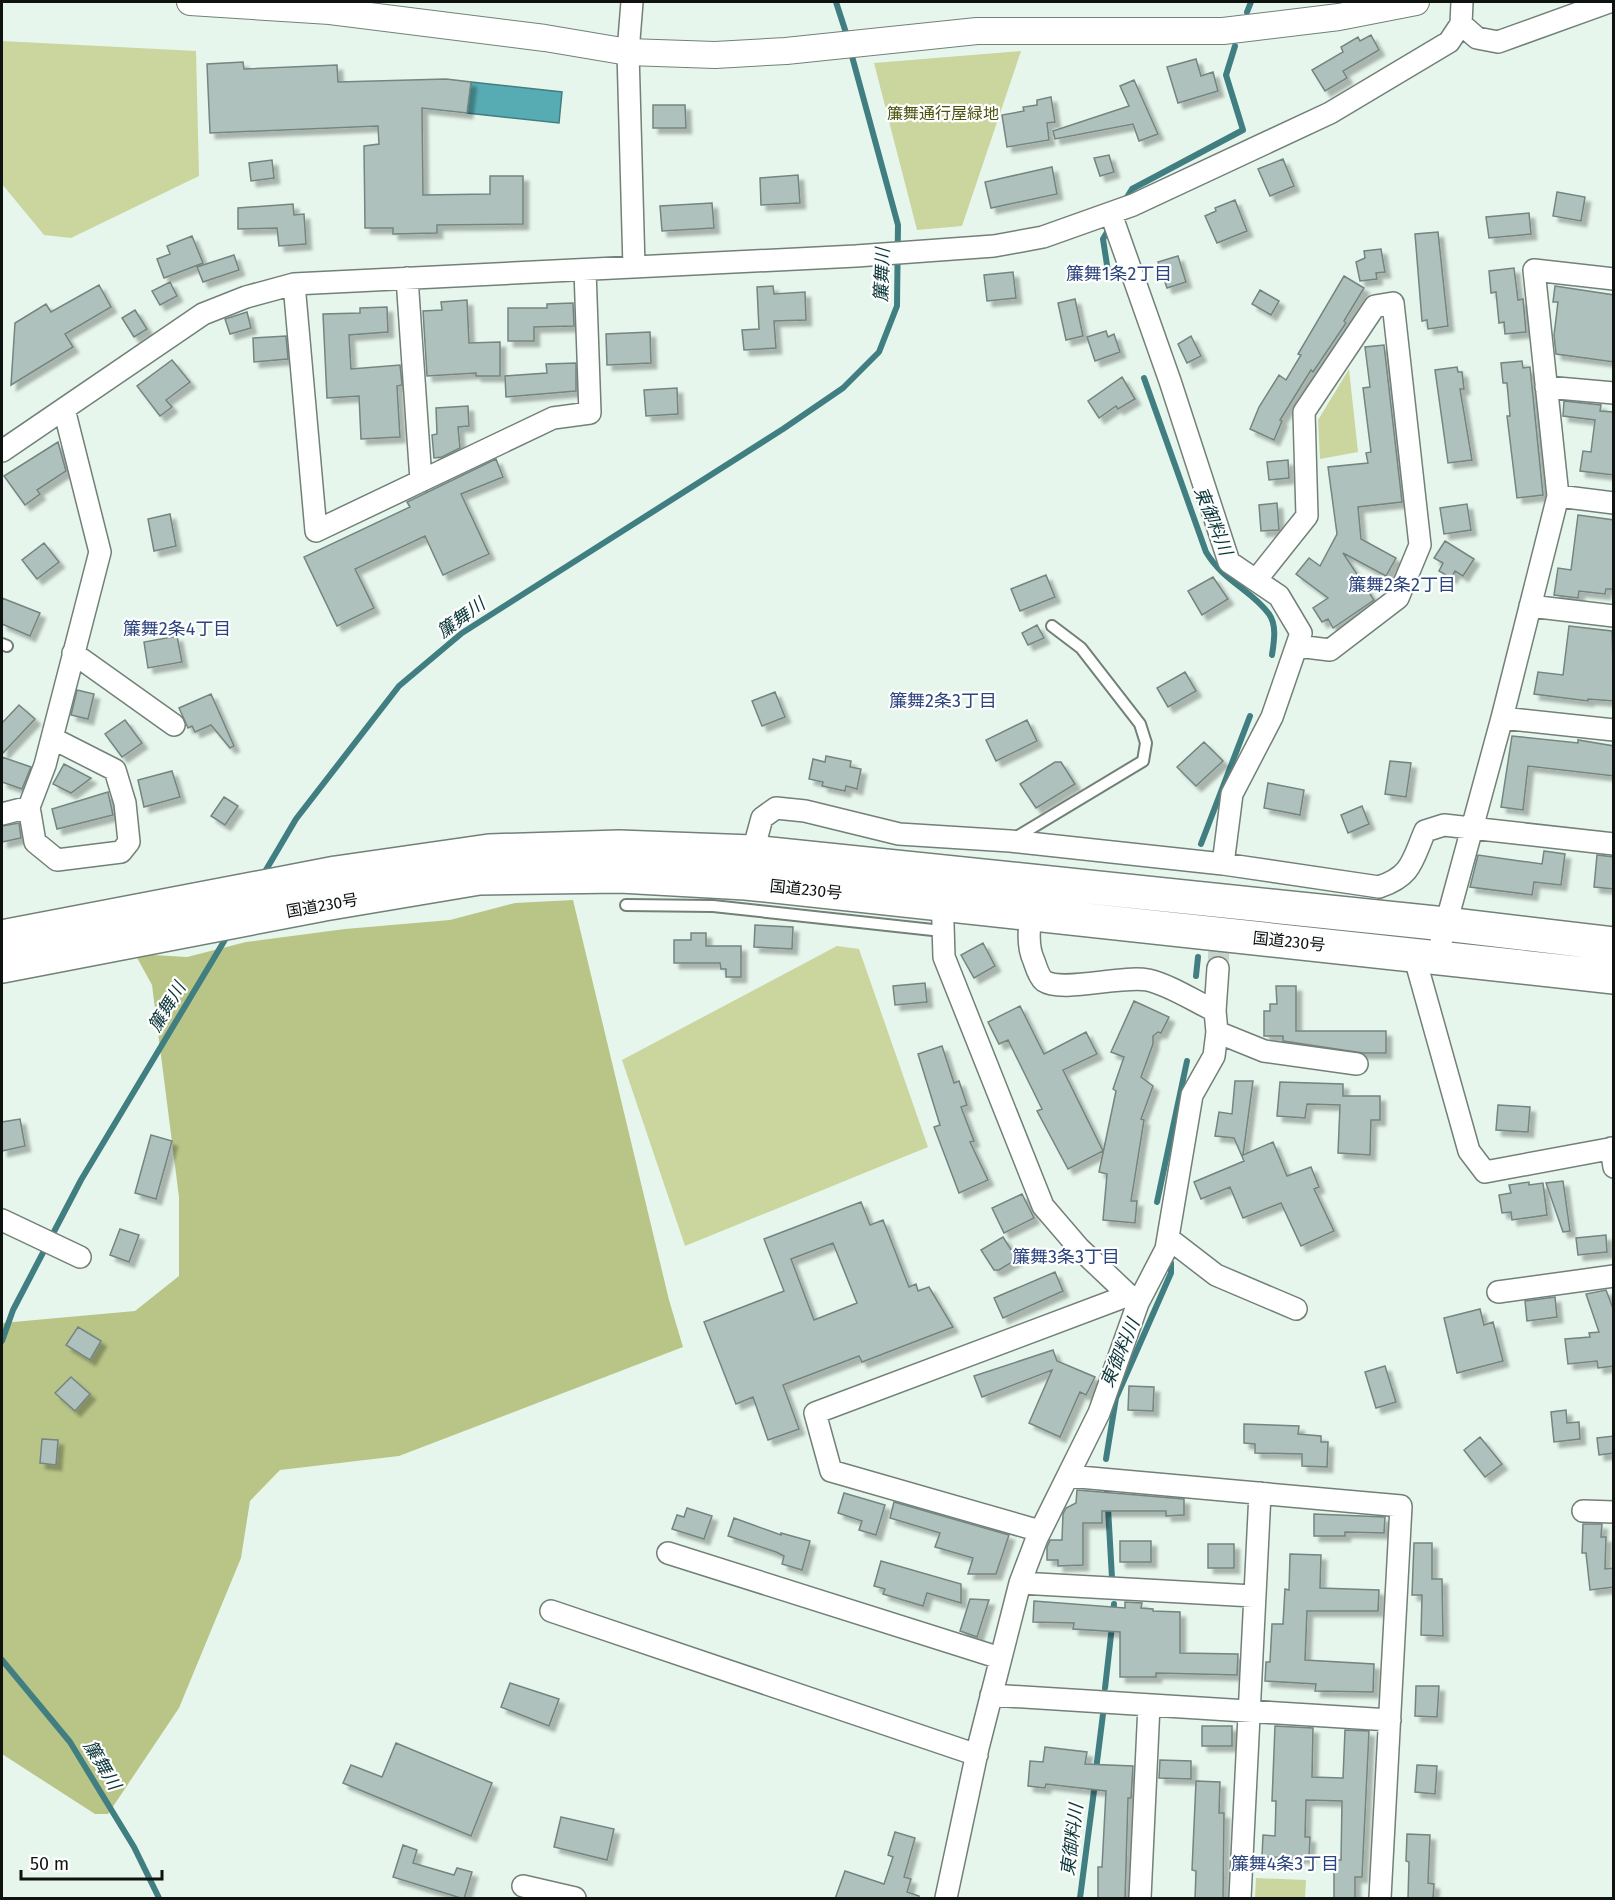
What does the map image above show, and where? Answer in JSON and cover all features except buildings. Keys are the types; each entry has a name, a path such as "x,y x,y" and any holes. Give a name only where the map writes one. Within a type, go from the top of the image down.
{"highway":[{"name":"国道230号","path":"2,937 190,899 336,873 489,852 619,847 749,867 942,918 1031,914 1614,977"},
{"name":"国道230号","path":"2,966 324,904 479,878 620,876 749,867 944,871 1614,944"}],"street":[{"path":"190,2 330,11 524,35 628,52 715,55 786,51 977,31 1223,31 1339,17 1416,2"},
{"path":"632,2 628,52 634,267"},
{"path":"2,451 203,314 246,297 294,284 856,256 994,246 1043,237 1111,214 1330,113 1449,42 1461,24 1462,2"},
{"path":"1461,24 1477,38 1498,42 1609,2"},
{"path":"1111,214 1170,381 1229,562 1278,596 1301,633 1272,717 1232,795 1223,864"},
{"path":"294,284 316,531 553,418 590,413 585,270"},
{"path":"1613,1154 1485,1172 1469,1151 1425,956 1445,924 1502,718 1558,496 1534,270 1614,279"},
{"path":"407,278 421,481"},
{"path":"1256,580 1308,516 1304,412 1375,306 1393,303 1420,545 1398,598 1330,650 1297,646"},
{"path":"1546,387 1614,393"},
{"path":"51,738 115,770 125,803 129,842 121,852 57,860 35,842 29,807 51,738 100,552 64,409"},
{"path":"1558,496 1614,503"},
{"path":"1530,606 1614,615"},
{"path":"73,653 174,725"},
{"path":"1502,718 1614,730"},
{"path":"2,814 29,807"},
{"path":"749,867 762,818 776,808 805,811 898,834 1010,842 1223,864 1379,888 1398,881 1411,864 1425,831 1444,825 1470,830 1614,844"},
{"path":"944,871 942,918 944,957 1043,1206 1079,1248 1133,1299"},
{"path":"1042,882 1031,914 1029,951 1042,979 1052,985 1095,983 1124,977 1150,981 1215,1011"},
{"path":"946,1899 991,1695 1020,1583 1040,1531 1099,1413 1133,1299 1166,1249 1192,1095 1214,1056 1217,1032 1215,1011 1218,968"},
{"path":"1217,1032 1264,1051 1357,1064"},
{"path":"2,1220 80,1257"},
{"path":"1168,1238 1216,1275 1296,1309"},
{"path":"1498,1292 1614,1276"},
{"path":"1040,1531 831,1471 815,1413 1133,1299"},
{"path":"1068,1476 1401,1506 1380,1899"},
{"path":"1240,1899 1253,1596 1260,1493"},
{"path":"1583,1511 1614,1512"},
{"path":"668,1553 1000,1658"},
{"path":"1020,1583 1253,1596"},
{"path":"551,1611 977,1755"},
{"path":"991,1695 1390,1720"},
{"path":"1140,1899 1149,1706"},
{"path":"524,1886 575,1899"}],"lane":[{"path":"1010,842 1143,761 1146,742 1140,724 1081,648 1052,626"},
{"path":"626,905 712,906 942,918"}],"green space":[{"path":"2,41 196,51 199,176 71,238 44,235 2,184"},
{"name":"簾舞通行屋緑地","path":"1021,51 962,226 917,230 874,63"},
{"path":"1349,369 1358,452 1320,459 1318,420"},
{"path":"573,900 669,1300 683,1347 399,1456 280,1470 250,1501 241,1558 179,1708 108,1814 95,1814 2,1754 2,1323 135,1311 179,1276 179,1197 152,985 135,954 187,957 246,942 345,929 450,920 515,903"},
{"path":"837,946 859,949 928,1147 685,1246 622,1060"},
{"path":"1256,1878 1306,1880 1305,1898 1255,1898"}],"water":[{"path":"471,82 562,92 559,123 467,113"}],"waterway":[{"name":"簾舞川","path":"836,2 848,39"},
{"name":"東御料川","path":"1247,12 1251,2"},
{"name":"東御料川","path":"1124,202 1132,189 1243,130 1226,75 1235,46"},
{"name":"簾舞川","path":"263,875 296,819 399,686 462,633 783,429 843,388 879,352 897,306 898,225 850,49"},
{"name":"東御料川","path":"1109,278 1103,239 1110,227"},
{"name":"東御料川","path":"1144,378 1206,552 1221,571 1255,598 1272,618 1274,628 1272,655"},
{"name":"東御料川","path":"1201,844 1250,716"},
{"name":"簾舞川","path":"2,1341 13,1310 81,1180 229,933"},
{"name":"東御料川","path":"1196,976 1198,957"},
{"name":"東御料川","path":"1157,1202 1187,1061"},
{"name":"東御料川","path":"1106,1459 1116,1398 1171,1273 1171,1263"},
{"name":"東御料川","path":"1107,1490 1112,1578"},
{"name":"東御料川","path":"1113,1615 1114,1604"},
{"name":"東御料川","path":"1105,1688 1112,1626"},
{"name":"簾舞川","path":"2,1660 70,1742 134,1847 159,1898"},
{"name":"東御料川","path":"1096,1770 1103,1714"},
{"name":"東御料川","path":"1080,1898 1095,1783"}],"tunnel":[{"path":"1218,968 1223,864"}],"district":[{"name":"簾舞1条2丁目","path":"1119,274"},
{"name":"簾舞2条2丁目","path":"1402,585"},
{"name":"簾舞2条4丁目","path":"177,629"},
{"name":"簾舞2条3丁目","path":"943,701"},
{"name":"簾舞3条3丁目","path":"1066,1257"},
{"name":"簾舞4条3丁目","path":"1285,1864"}]}
